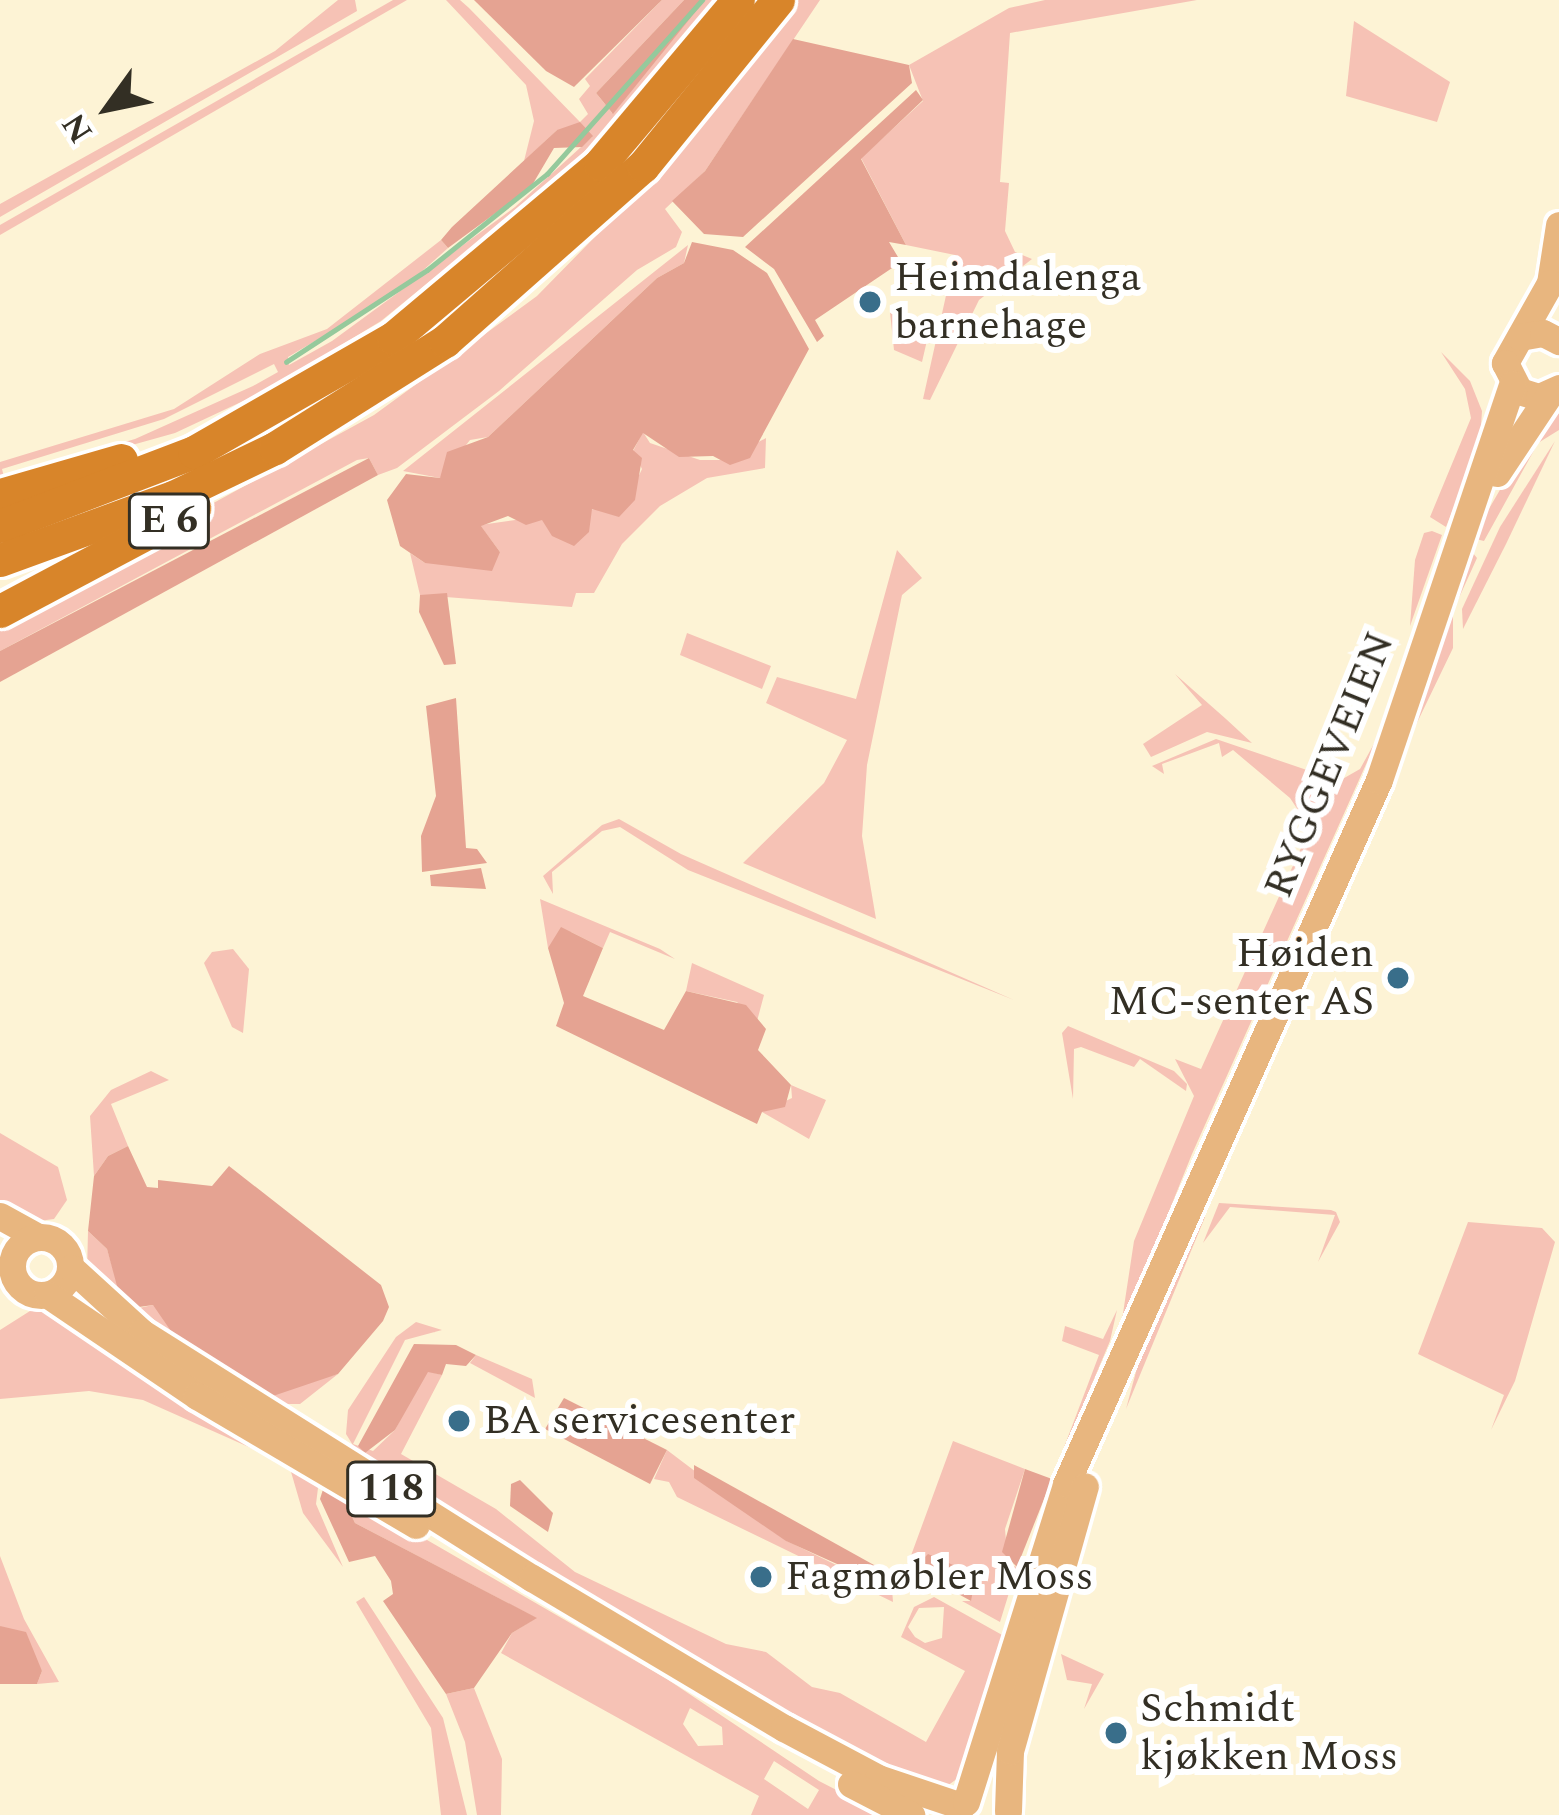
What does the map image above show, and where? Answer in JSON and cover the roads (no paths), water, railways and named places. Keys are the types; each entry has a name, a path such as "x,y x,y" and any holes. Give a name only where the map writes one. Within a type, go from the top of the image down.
{"highway":[{"name":"E 6","path":"0,526 139,477 318,404 533,228 646,115 738,0"},
{"name":"E 6","path":"0,560 173,496 318,404 474,318 611,199 778,0"},
{"name":"E 6","path":"0,494 318,404"},
{"name":"E 6","path":"0,611 303,446 318,404"}],"main road":[{"name":"118","path":"1556,391 1529,396 1512,384 1505,363 1550,283 1559,225"},
{"path":"1520,337 1543,333 1559,341"},
{"name":"RYGGEVEIEN","path":"961,1808 1051,1525 1379,780 1448,564 1482,488 1512,384"},
{"name":"RYGGEVEIEN","path":"1482,488 1556,391"},
{"name":"118","path":"0,1216 60,1243 71,1268 97,1300 141,1333 532,1578 784,1728 878,1778 961,1808 989,1798 1009,1813"},
{"name":"118","path":"38,1237 6,1254 22,1288 48,1295 294,1455 616,1641 795,1754 911,1815"},
{"path":"48,1295 71,1268"},
{"name":"RYGGEVEIEN","path":"1009,1813 1010,1751 1134,1334"}],"waterway":[{"path":"286,362 427,270 547,174 702,0"}],"place":[{"name":"Heimdalenga barnehage","path":"870,302"},
{"name":"Høiden MC-senter AS","path":"1398,978"},
{"name":"BA servicesenter","path":"459,1421"},
{"name":"Fagmøbler Moss","path":"761,1577"},
{"name":"Schmidt kjøkken Moss","path":"1116,1733"}]}
